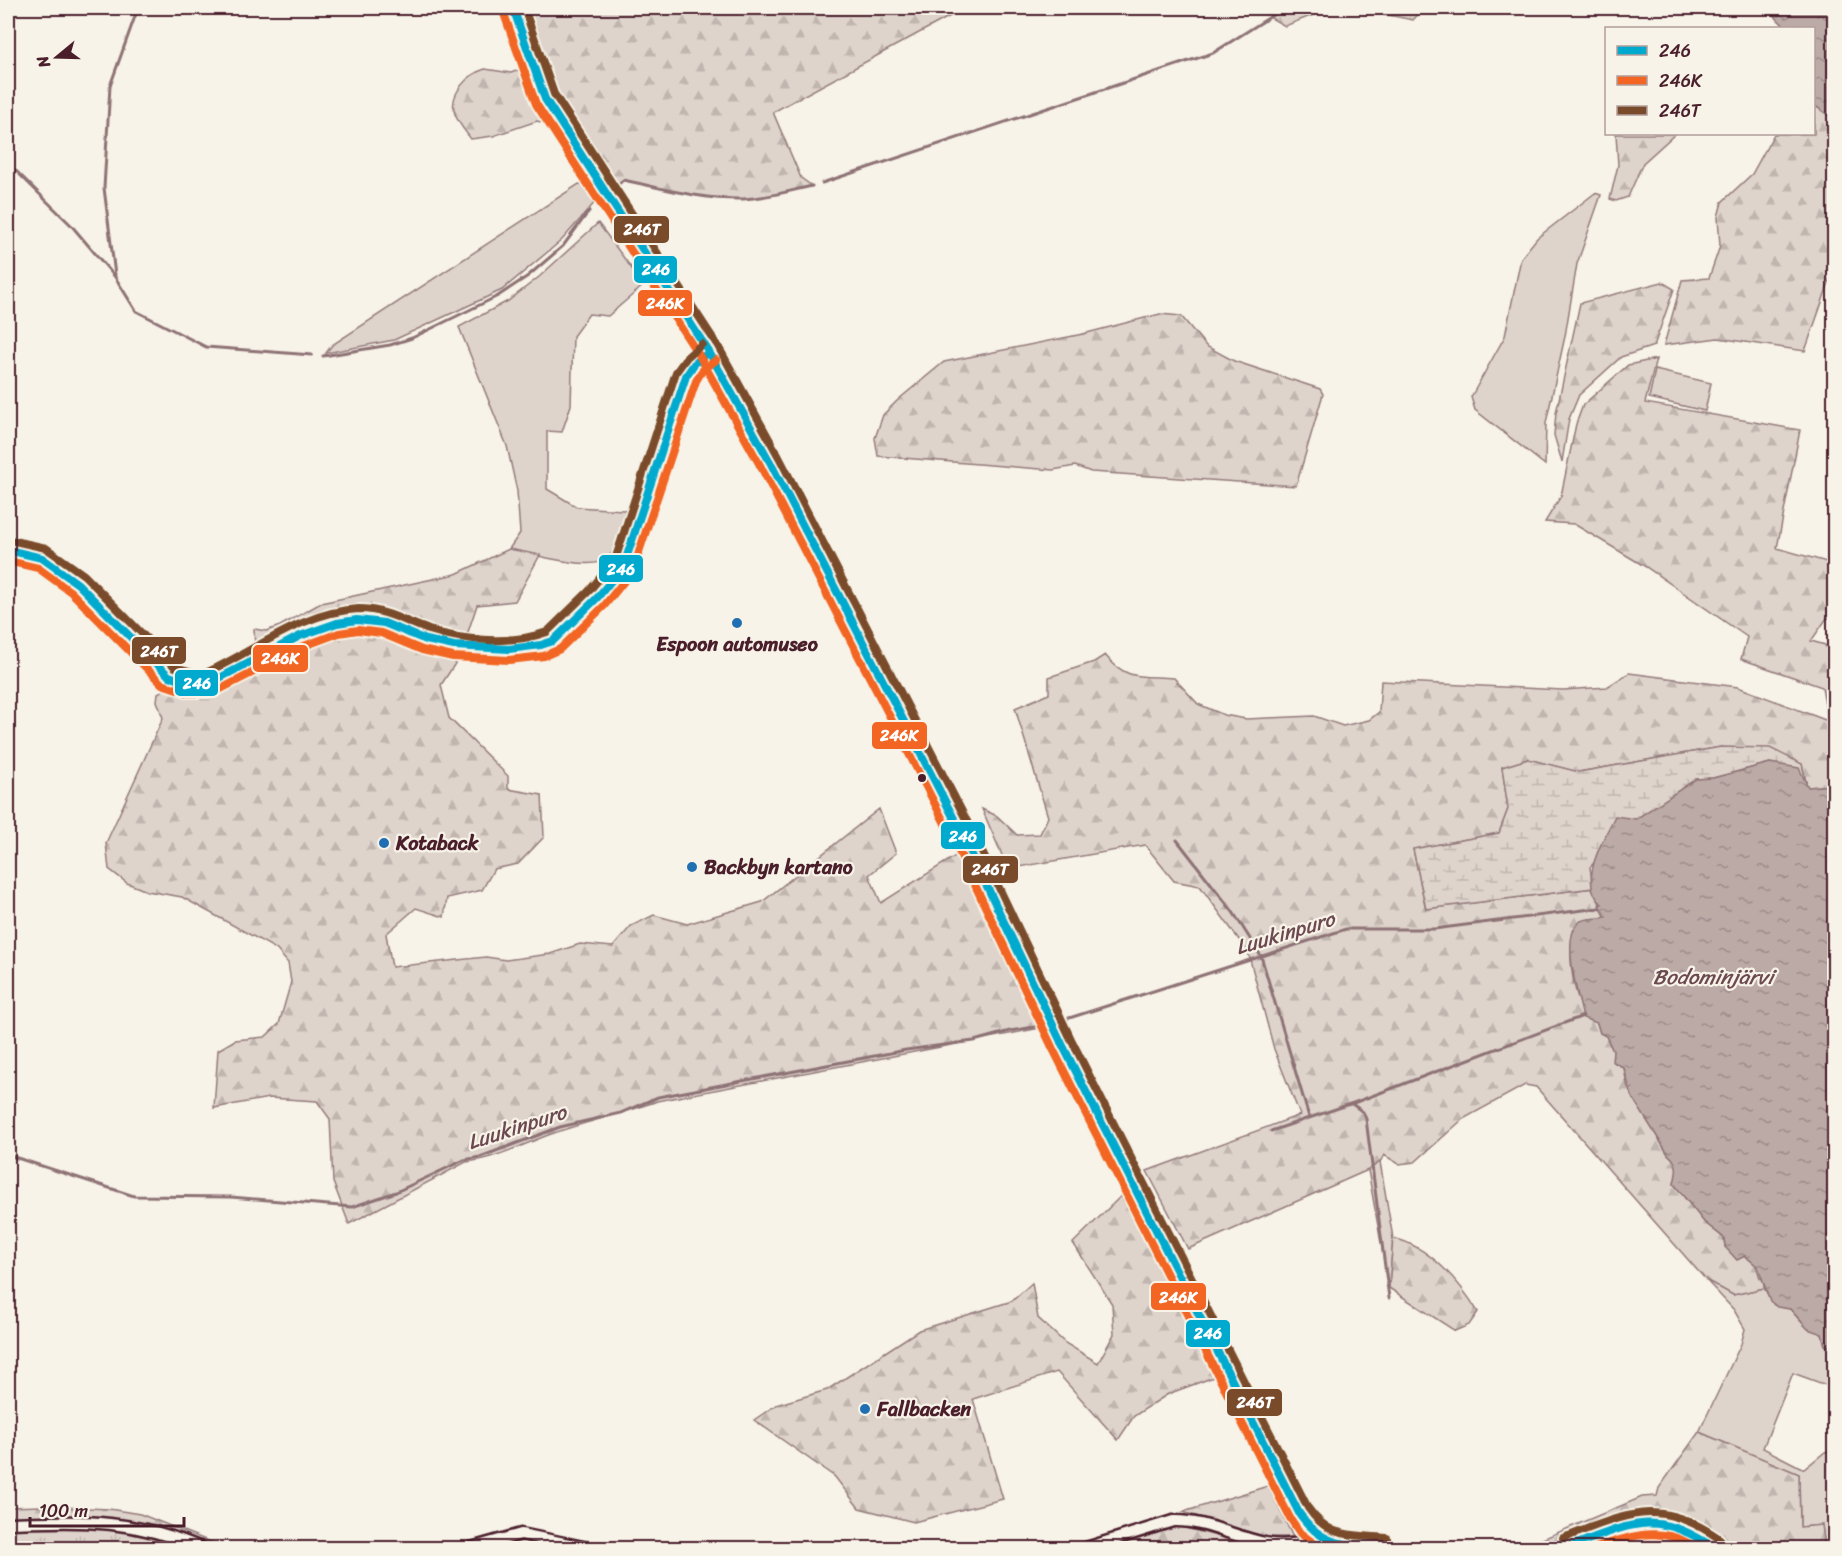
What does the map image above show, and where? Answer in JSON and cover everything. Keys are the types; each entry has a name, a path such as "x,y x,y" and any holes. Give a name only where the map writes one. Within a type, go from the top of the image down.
{"main road":[{"path":"709,352 770,462 963,836 1062,1044 1299,1513 1308,1528 1321,1539 1344,1546 1386,1548"},
{"path":"1567,1548 1624,1528 1653,1522 1678,1525 1714,1548"}],"street":[{"path":"8,550 42,558 78,584 169,676 191,683 210,683 321,627 357,620 388,623 428,641 458,647 524,649 545,646 597,598 624,565 686,376 694,364 709,352 545,99 513,8"},
{"path":"8,1523 91,1520 124,1524 151,1529 201,1548"},
{"path":"1086,1548 1173,1521 1187,1521 1265,1543 1295,1544 1321,1539"},
{"path":"471,1548 521,1534 588,1548"}],"green space":[{"path":"522,8 965,8 773,112 801,178 812,186 769,196 728,199 698,196 623,180 613,190 553,92"},
{"path":"1284,8 1331,8 1285,26 1269,17"},
{"path":"1353,8 1424,8 1413,20"},
{"path":"485,69 511,73 519,70 547,124 537,121 493,136 471,139 456,117 454,99 466,80"},
{"path":"1815,106 1834,119 1834,268 1805,351 1718,338 1664,345 1682,280 1709,278 1720,246 1718,217 1722,202 1752,174 1773,135 1815,135"},
{"path":"1616,135 1674,135 1643,163 1628,197 1616,201 1610,199 1618,165"},
{"path":"579,184 587,186 597,200 562,240 502,290 394,340 326,353 332,345"},
{"path":"1595,193 1601,195 1577,264 1565,336 1546,423 1545,465 1475,410 1471,397 1505,336 1521,258 1537,238"},
{"path":"598,223 644,285 608,316 589,314 573,336 571,405 562,432 547,431 547,489 577,507 623,510 631,508 618,542 606,559 599,562 574,563 509,549 520,533 517,491 507,446 459,327 508,301 539,277"},
{"path":"1662,282 1674,289 1654,346 1621,357 1579,395 1569,419 1562,462 1554,435 1556,413 1580,303"},
{"path":"1160,314 1181,316 1206,346 1234,361 1320,389 1323,394 1296,486 1091,472 1075,466 1053,470 878,456 875,438 883,415 944,362 1083,334"},
{"path":"1656,359 1645,403 1800,430 1777,548 1834,564 1834,618 1827,618 1811,641 1825,645 1834,664 1834,785 1807,787 1802,764 1721,747 1578,772 1528,759 1502,767 1508,809 1499,833 1413,849 1426,909 1593,888 1606,918 1579,922 1574,931 1571,960 1576,992 1581,1006 1588,1017 1597,1023 1600,1033 1606,1036 1613,1051 1615,1063 1620,1063 1624,1068 1627,1085 1638,1106 1668,1154 1675,1161 1678,1169 1674,1184 1704,1222 1724,1238 1725,1247 1755,1262 1760,1278 1764,1280 1764,1288 1733,1295 1706,1280 1536,1087 1525,1085 1463,1119 1415,1162 1399,1164 1384,1155 1380,1162 1368,1170 1188,1249 1147,1171 1300,1115 1274,1049 1248,952 1200,886 1174,881 1145,845 1008,869 982,809 997,816 1017,835 1040,834 1048,817 1015,708 1049,694 1049,677 1094,662 1105,655 1121,670 1136,676 1174,678 1198,704 1224,715 1246,719 1314,716 1343,726 1369,720 1379,712 1381,681 1563,690 1607,687 1629,673 1738,687 1828,721 1822,687 1741,659 1747,637 1646,567 1574,524 1545,522 1561,496 1576,424 1583,405 1628,365"},
{"path":"1655,370 1711,383 1705,411 1649,398"},
{"path":"509,549 540,555 515,601 477,605 460,656 441,685 449,718 508,776 508,789 542,795 544,837 518,864 494,869 482,890 447,898 444,917 416,908 386,934 392,967 486,957 506,960 550,954 580,944 613,947 631,926 654,915 687,924 762,902 879,809 896,853 869,875 881,903 965,850 1046,1027 657,1101 554,1133 499,1154 466,1162 349,1224 333,1182 330,1119 317,1101 269,1098 214,1108 218,1050 235,1040 265,1037 279,1024 291,982 288,963 276,949 182,897 147,891 127,883 109,869 106,843 163,718 157,701 158,693 175,687 206,688 256,669 254,629 266,631 280,626 321,603 456,574"},
{"path":"1721,747 1770,748 1802,764 1807,787 1770,763 1713,778 1696,779 1636,819 1590,867 1593,888 1426,909 1413,849 1499,833 1508,809 1502,767 1528,759 1579,772"},
{"path":"1380,1162 1393,1238 1389,1288 1368,1170"},
{"path":"1121,1196 1219,1375 1168,1394 1134,1416 1118,1440 1057,1372 973,1399 1003,1499 914,1522 859,1508 835,1477 754,1420 776,1405 827,1390 919,1330 1012,1301 1032,1283 1038,1318 1065,1343 1098,1363 1114,1334 1112,1304 1073,1243"},
{"path":"1393,1238 1406,1242 1431,1257 1453,1278 1478,1312 1469,1325 1455,1331 1389,1288"},
{"path":"1706,1280 1733,1295 1764,1288 1774,1305 1790,1309 1804,1325 1822,1334 1825,1345 1834,1349 1834,1388 1793,1373 1763,1448 1804,1469 1825,1452 1834,1450 1834,1548 1825,1548 1822,1525 1800,1527 1799,1474 1699,1432 1741,1344 1745,1329 1734,1310"},
{"path":"1699,1432 1799,1474 1800,1527 1822,1525 1825,1548 1722,1548 1671,1519 1551,1548 1537,1548 1540,1540 1642,1497 1657,1496 1659,1488"},
{"path":"1268,1486 1293,1537 1265,1537 1183,1512"},
{"path":"8,1507 109,1509 140,1514 226,1548 8,1548"},
{"path":"99,1522 197,1548 8,1548 8,1523"},
{"path":"1177,1526 1261,1547 1281,1548 1100,1548"},
{"path":"1660,1531 1697,1548 1585,1548 1623,1535"}],"water":[{"path":"1771,8 1834,8 1834,119 1815,106 1815,27 1787,26 1774,15"},
{"name":"Bodominjärvi","path":"1770,763 1799,768 1808,787 1834,785 1834,1349 1825,1345 1822,1334 1808,1329 1790,1309 1777,1307 1770,1301 1758,1267 1745,1256 1737,1260 1725,1247 1724,1238 1704,1222 1674,1184 1676,1164 1632,1097 1624,1068 1612,1061 1613,1051 1606,1036 1600,1033 1597,1023 1583,1018 1572,968 1571,941 1579,922 1606,917 1599,905 1602,904 1595,895 1592,873 1599,848 1615,816 1636,819 1696,779 1713,778"}],"waterway":[{"path":"115,275 104,188 110,86 138,8"},
{"path":"822,183 1213,53 1284,8"},
{"path":"8,163 71,225 115,277 136,311 206,347 312,355"},
{"path":"613,190 623,180 698,196 743,199 769,196 812,186"},
{"path":"323,356 390,345 412,338 498,296 528,276 563,246 589,211"},
{"path":"1177,840 1233,912 1261,956 1309,1117"},
{"name":"Luukinpuro","path":"1060,1021 1346,929 1434,929 1599,908"},
{"path":"1271,1131 1356,1102 1583,1016"},
{"name":"Luukinpuro","path":"8,1155 134,1196 231,1197 352,1207 396,1192 464,1160 480,1157 560,1127 621,1113 658,1097 906,1050 974,1041 1010,1031 1041,1026"},
{"path":"1352,1104 1363,1112 1366,1119 1389,1298"}],"transit line":[{"name":"246","path":"513,8 545,99 709,352 770,462 963,836 1062,1044 1299,1513 1308,1525 1327,1539 1348,1545 1386,1548"},
{"name":"246T","path":"524,8 554,94 718,346 779,457 972,831 1071,1039 1308,1508 1325,1526 1343,1534 1387,1538"},
{"name":"246K","path":"503,11 536,104 700,357 761,467 954,841 1053,1049 1290,1518 1300,1533 1320,1548"},
{"name":"246T","path":"10,540 46,548 84,575 175,667 193,672 208,672 300,624 339,611 369,610 443,634 472,639 504,640 533,636 547,632 589,591 615,560 676,372 687,357 702,344"},
{"name":"246","path":"8,550 42,558 78,584 169,676 191,683 210,683 300,636 337,623 357,620 384,623 426,640 454,646 509,649 541,645 553,641 597,598 624,565 686,376 694,364 709,352"},
{"name":"246K","path":"8,561 38,568 71,592 162,684 189,693 213,693 304,646 339,633 358,630 381,633 422,650 453,657 509,660 544,656 560,649 604,606 633,570 696,381 702,371 716,360"},
{"name":"246T","path":"1563,1538 1625,1516 1660,1513 1678,1517 1720,1539"},
{"name":"246","path":"1567,1548 1625,1527 1641,1524 1675,1527 1714,1548"},
{"name":"246K","path":"1596,1548 1647,1534 1671,1536 1696,1548"}],"place":[{"name":"Espoon automuseo","path":"737,623"},
{"name":"Kotaback","path":"384,843"},
{"name":"Backbyn kartano","path":"692,867"},
{"name":"Fallbacken","path":"865,1409"}]}
